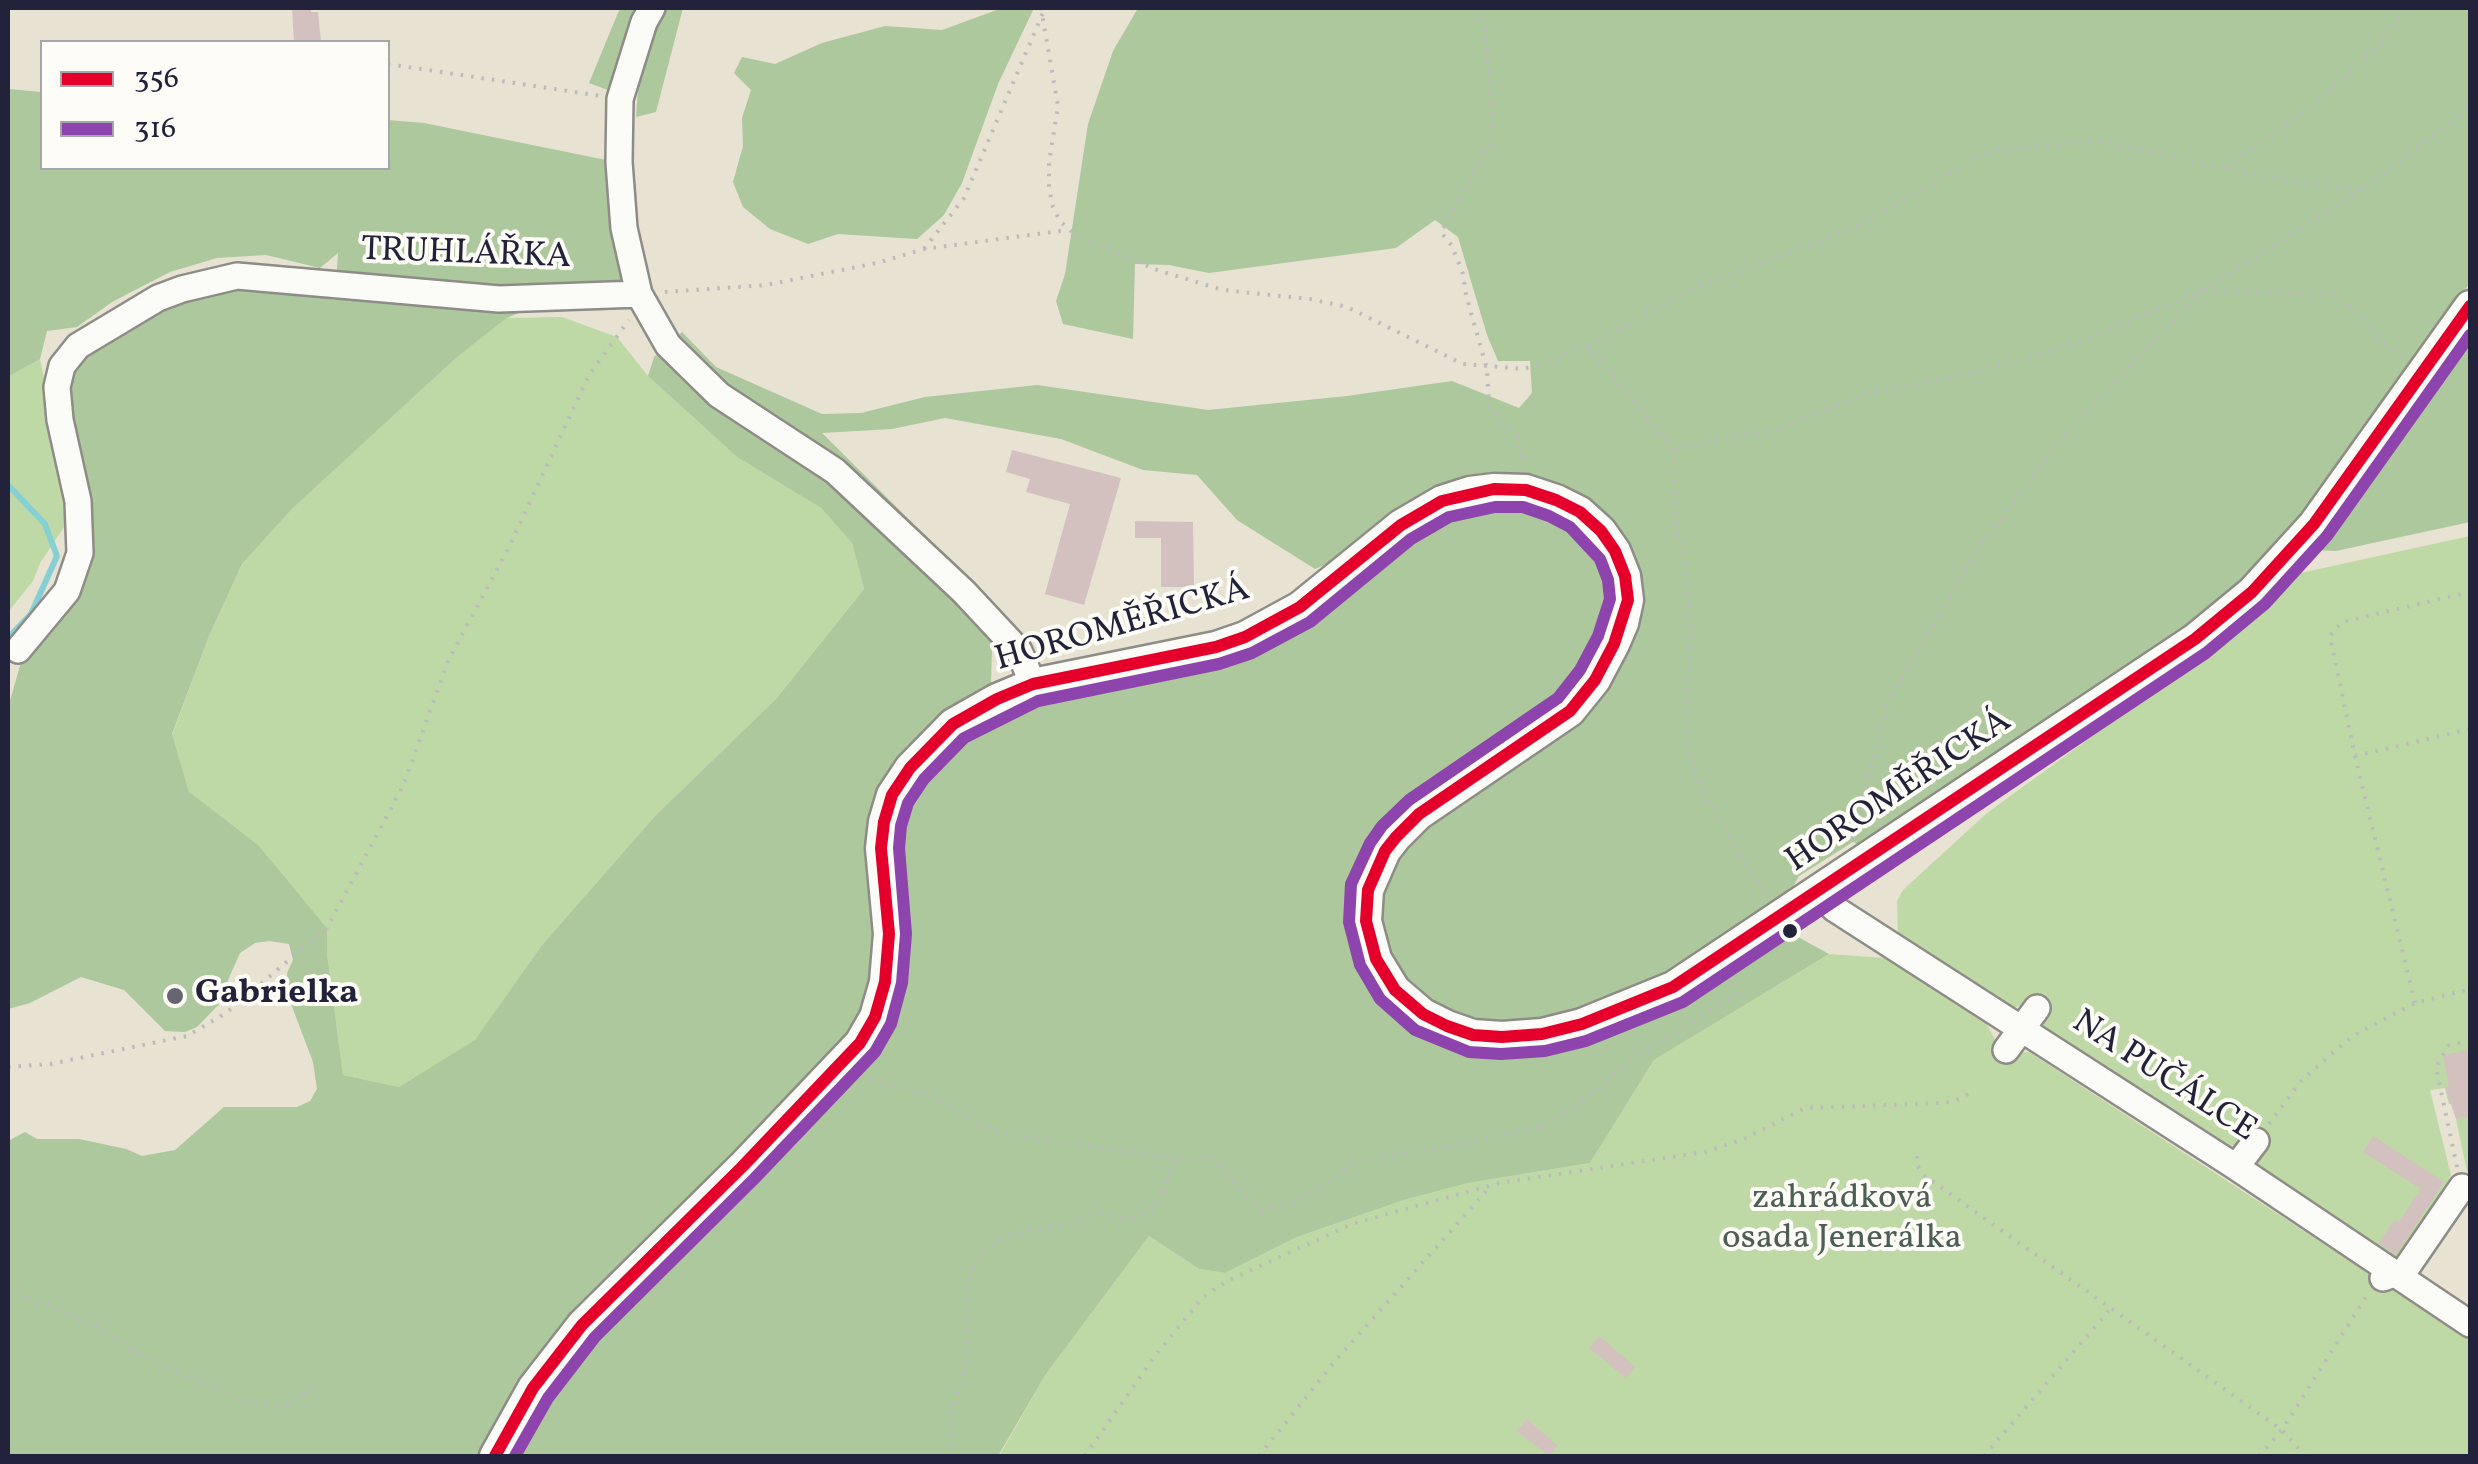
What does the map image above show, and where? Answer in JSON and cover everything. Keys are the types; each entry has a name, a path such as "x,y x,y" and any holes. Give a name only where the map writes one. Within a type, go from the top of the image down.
{"main road":[{"name":"HOROMĚŘICKÁ","path":"496,1456 533,1388 582,1325 860,1042 875,1017 886,982 889,934 881,848 892,794 910,768 953,724 1033,684 1216,647 1245,637 1300,608 1401,525 1442,502 1470,492 1526,490 1580,512 1615,551 1625,576 1628,600 1624,623 1594,680 1570,711 1419,814 1385,851 1365,907 1369,939 1384,974 1407,1004 1446,1026 1473,1035 1542,1034 1611,1014 1673,986 2196,639 2252,592 2314,524 2470,306"}],"street":[{"path":"652,8 620,99 624,228 639,294 668,344 719,396 836,470 964,592 1019,651 1033,684"},
{"name":"TRUHLÁŘKA","path":"18,650 67,591 80,553 78,501 60,420 57,387 62,366 78,346 158,298 182,288 237,276 499,299 639,294"},
{"name":"NA PUČÁLCE","path":"1817,892 1835,909 2029,1018 2387,1277 2470,1324"},
{"path":"2006,1050 2029,1018"},
{"path":"2236,1167 2256,1141"},
{"path":"2387,1277 2405,1270 2462,1186"}],"path":[{"path":"1480,8 1493,136 1441,232 1464,274 1466,295 1487,368 1489,406 1517,436 1527,477 1526,490"},
{"path":"2225,168 2317,102 2385,39 2403,8"},
{"path":"1044,9 1044,32 1058,106 1049,188 1053,207 1080,240 1223,290 1346,307 1391,327 1440,356 1487,368 1524,369 1589,346 1692,288 1852,229 1989,151 2102,141 2225,168 2361,190"},
{"path":"924,250 964,198 1044,9"},
{"path":"390,64 620,99"},
{"path":"1674,450 1738,434 1779,430 1870,392 1964,375 2082,342 2202,290 2361,190 2470,108"},
{"path":"8,1067 50,1064 187,1036 226,1013 326,928 403,786 448,661 508,549 589,375 632,316 639,294 766,284 924,250 1068,230"},
{"path":"1849,848 1890,697 1980,546 2066,431 2202,290 2332,294 2356,310 2385,345 2454,385 2470,386"},
{"path":"1589,346 1674,450 1675,520 1686,564 1691,630 1686,748 1700,787 1779,918"},
{"path":"2415,1003 2330,642 2332,630 2342,622 2470,592"},
{"path":"2355,756 2470,728"},
{"path":"836,1069 934,1097 980,1126 1004,1134 1180,1158 1196,1159 1211,1154 1260,1212 1322,1188 1355,1160 1547,1126 1600,1088 1624,1063 1736,994 1729,973"},
{"path":"2256,1141 2300,1082 2332,1050 2372,1023 2415,1003 2470,989"},
{"path":"2462,1186 2436,1067 2448,1046 2470,1040"},
{"path":"1085,1456 1154,1357 1192,1308 1215,1288 1352,1224 1499,1182 1705,1152 1744,1139 1805,1108 1942,1103 1972,1092"},
{"path":"1917,1156 1917,1166 1925,1176 2282,1430 2305,1456"},
{"path":"951,1456 950,1418 968,1357 967,1288 973,1263 999,1240 1025,1229 1039,1230 1100,1214 1130,1218 1152,1208 1162,1198 1171,1168 1180,1158"},
{"path":"1259,1456 1334,1361 1456,1221 1481,1193 1499,1182"},
{"path":"2259,1456 2282,1430 2387,1277"},
{"path":"8,1288 100,1328 144,1357 254,1404 288,1404 318,1384"},
{"path":"1984,1456 2111,1308"}],"green space":[{"path":"620,8 644,8 613,92 589,83"},
{"path":"661,8 683,8 656,112 636,117 639,76"},
{"path":"1002,8 1034,8 998,84 962,183 944,215 917,239 838,234 808,244 770,229 743,207 733,182 743,146 742,118 751,90 734,73 742,57 775,64 822,43 885,26 942,30"},
{"path":"1138,8 2470,8 2470,283 2302,514 2242,581 2186,627 1859,845 1853,842 1799,876 1790,892 1771,906 1665,974 1578,1010 1521,1021 1476,1020 1452,1012 1430,1001 1407,981 1390,953 1381,919 1382,894 1398,859 1429,826 1580,722 1607,688 1628,651 1643,600 1640,573 1629,544 1612,520 1589,499 1529,475 1467,477 1436,487 1392,513 1334,561 1315,569 1237,520 1197,475 1143,470 1061,439 945,418 892,429 822,433 971,581 993,612 991,685 944,712 916,738 878,788 866,848 874,934 870,979 861,1011 848,1034 570,1315 520,1379 479,1456 8,1456 8,1141 25,1132 37,1139 79,1139 142,1156 175,1150 224,1107 297,1107 310,1101 317,1089 313,1062 288,996 287,973 293,960 289,944 255,943 240,953 224,999 197,1027 185,1032 165,1031 124,990 81,977 30,1003 8,1009 8,708 21,662 65,609 79,582 58,375 137,318 229,284 277,287 335,300 338,253 320,268 266,255 217,258 170,272 112,302 77,327 47,331 40,359 8,377 8,89 40,92 40,170 390,170 390,120 424,123 611,161 628,292 545,302 507,318 456,358 292,509 242,564 209,636 172,734 189,792 258,845 327,928 343,1075 399,1087 475,1040 542,945 655,816 776,699 864,589 852,543 821,508 737,457 648,376 654,357 682,332 716,367 822,414 861,413 925,397 1037,385 1208,410 1452,381 1519,408 1532,393 1530,361 1498,361 1458,237 1435,220 1396,248 1209,273 1169,265 1135,264 1133,339 1063,324 1056,301 1065,274 1088,124 1113,51"},
{"path":"562,317 617,337 648,376 737,457 821,508 852,543 864,589 776,699 655,816 542,945 475,1041 399,1087 343,1075 327,928 302,898 189,792 172,735 209,636 242,564 292,509 456,358 507,318"},
{"path":"2470,330 2470,522 2336,551 2311,550"},
{"path":"40,359 71,503 64,527 33,581 8,612 8,377"},
{"path":"1494,504 1524,505 1550,514 1589,540 1610,580 1609,619 1582,671 1559,700 1410,802 1372,843 1353,886 1351,923 1362,965 1383,1000 1415,1028 1441,1040 1470,1050 1523,1051 1587,1039 1631,1023 1680,1000 1787,931 1829,954 1654,1060 1590,1163 1468,1183 1404,1200 1297,1237 1225,1273 1199,1269 1149,1236 1046,1374 998,1456 512,1456 545,1396 593,1335 752,1178 872,1052 889,1023 900,984 904,934 896,848 899,825 906,801 937,759 962,737 1037,699 1220,661 1281,637 1309,620 1410,538 1448,515"},
{"path":"2470,536 2470,1171 2467,1172 2453,1104 2449,1104 2445,1088 2430,1090 2451,1175 2398,1262 2257,1169 2261,1145 2243,1143 2227,1147 2046,1029 2030,1004 2011,1008 1898,935 1897,901 1903,890 1987,813 2168,681 2239,626 2296,574"},
{"name":"zahrádková osada Jenerálka","path":"1829,954 1885,958 1986,1023 1999,1047 2010,1053 2029,1052 2470,1339 2470,1456 999,1456 1046,1374 1149,1236 1199,1269 1225,1273 1297,1237 1404,1200 1468,1183 1590,1163 1654,1060"}],"building":[{"path":"292,8 318,12 321,40 294,40"},
{"path":"1012,450 1121,478 1084,605 1045,594 1070,504 1026,492 1030,479 1006,472"},
{"path":"1135,521 1193,522 1194,587 1161,587 1161,538 1135,538"},
{"path":"2467,1050 2470,1116 2456,1119 2445,1087 2449,1086 2443,1055"},
{"path":"2373,1136 2444,1182 2396,1255 2379,1243 2421,1189 2363,1152"},
{"path":"1599,1336 1635,1367 1626,1378 1589,1348"},
{"path":"1527,1419 1558,1446 1549,1456 1517,1431"}],"waterway":[{"path":"8,485 45,524 57,556 31,614 8,638"}],"transit line":[{"name":"356","path":"495,1456 533,1388 582,1325 742,1167 860,1043 875,1017 885,982 889,934 881,848 884,822 892,795 910,768 953,724 1033,684 1216,647 1245,637 1300,607 1401,525 1442,501 1494,489 1526,490 1556,500 1580,512 1615,551 1625,576 1628,600 1614,644 1595,680 1570,711 1419,814 1396,837 1385,851 1368,890 1366,921 1376,959 1395,990 1423,1014 1447,1026 1473,1035 1502,1037 1542,1034 1582,1024 1673,987 2195,639 2252,592 2314,524 2470,306"},
{"name":"316","path":"515,1456 548,1398 595,1337 875,1052 891,1024 902,983 906,934 899,848 901,826 908,803 924,779 964,738 1038,701 1219,664 1252,653 1310,622 1411,539 1449,517 1495,507 1523,507 1549,516 1570,527 1600,559 1610,599 1598,636 1580,670 1558,698 1409,800 1382,826 1351,884 1349,922 1360,965 1380,999 1415,1030 1469,1052 1545,1051 1586,1041 1683,1002 2206,653 2265,604 2327,536 2470,335"}],"place":[{"name":"Gabrielka","path":"175,996"}]}
